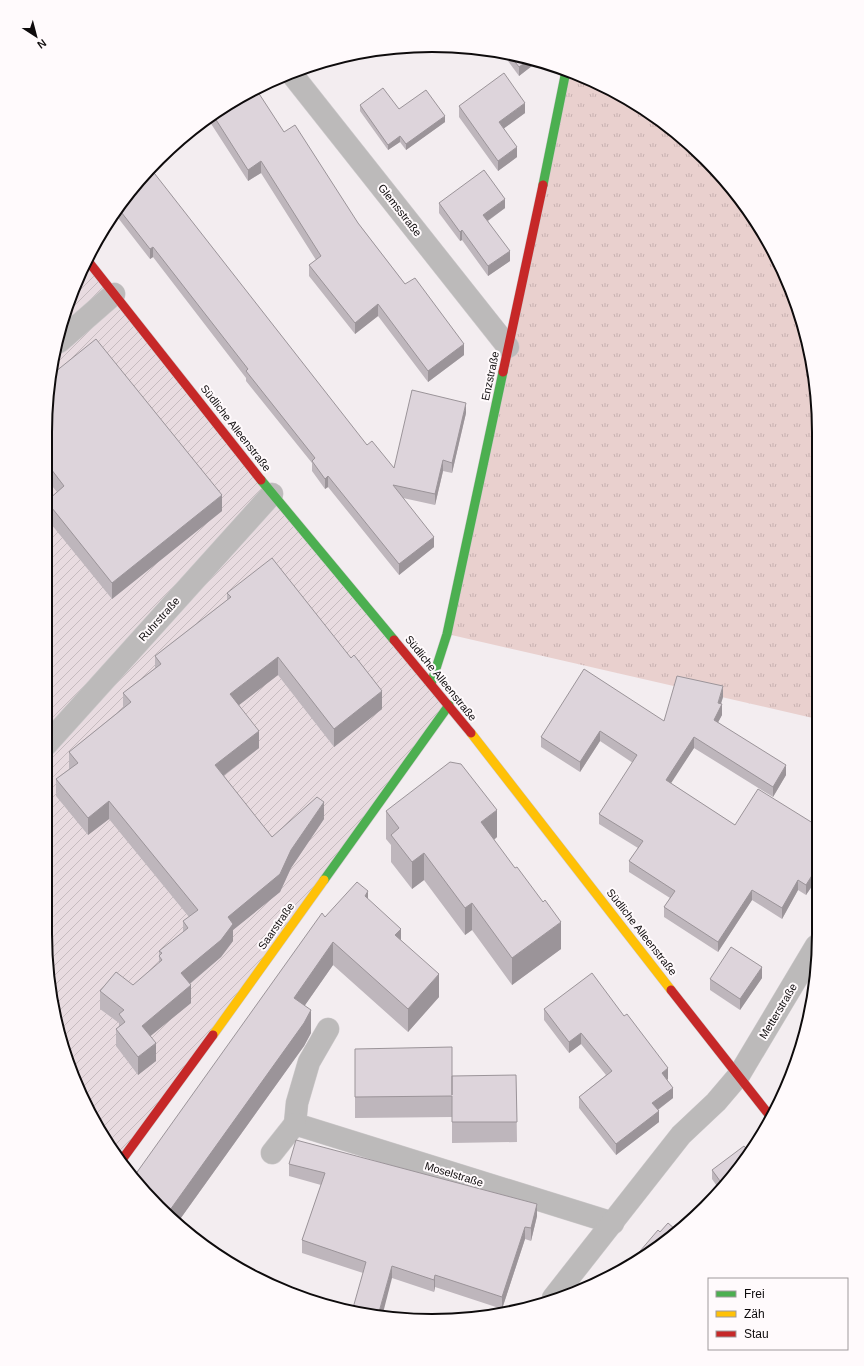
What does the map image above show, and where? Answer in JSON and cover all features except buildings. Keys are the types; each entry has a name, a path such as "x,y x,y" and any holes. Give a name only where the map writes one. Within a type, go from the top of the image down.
{"street":[{"name":"Enzstraße","path":"431,684 447,634 552,149 565,76"},
{"name":"Glemsstraße","path":"295,78 508,347"},
{"name":"Südliche Alleenstraße","path":"91,264 272,494 449,706 767,1112"},
{"path":"64,338 114,294"},
{"name":"Ruhrstraße","path":"52,738 272,494"},
{"name":"Saarstraße","path":"124,1156 168,1098 449,706"},
{"name":"Metterstraße","path":"739,1075 811,954"},
{"path":"272,1153 295,1124 297,1103 309,1062 328,1029"},
{"path":"557,1293 681,1135 716,1102 739,1075"},
{"name":"Moselstraße","path":"295,1124 613,1223"}],"shaded area":[{"path":"91,264 449,705 124,1156 103,1124 91,1102 72,1056 59,1008 55,984 52,934 53,407 55,382 65,334 72,310"}],"green space":[{"path":"565,76 600,91 643,116 683,146 701,163 718,181 748,221 761,242 773,264 792,310 805,358 811,407 812,718 447,634"}],"traffic: fast":[{"path":"543,185 565,76"},
{"path":"431,684 447,634 503,372"},
{"path":"261,480 394,640"},
{"path":"324,880 449,705"}],"traffic: slow":[{"path":"471,733 671,990"},
{"path":"213,1035 324,880"}],"traffic: jam":[{"path":"503,372 543,185"},
{"path":"91,265 261,480"},
{"path":"394,640 471,733"},
{"path":"671,990 767,1113"},
{"path":"124,1156 213,1035"}]}
